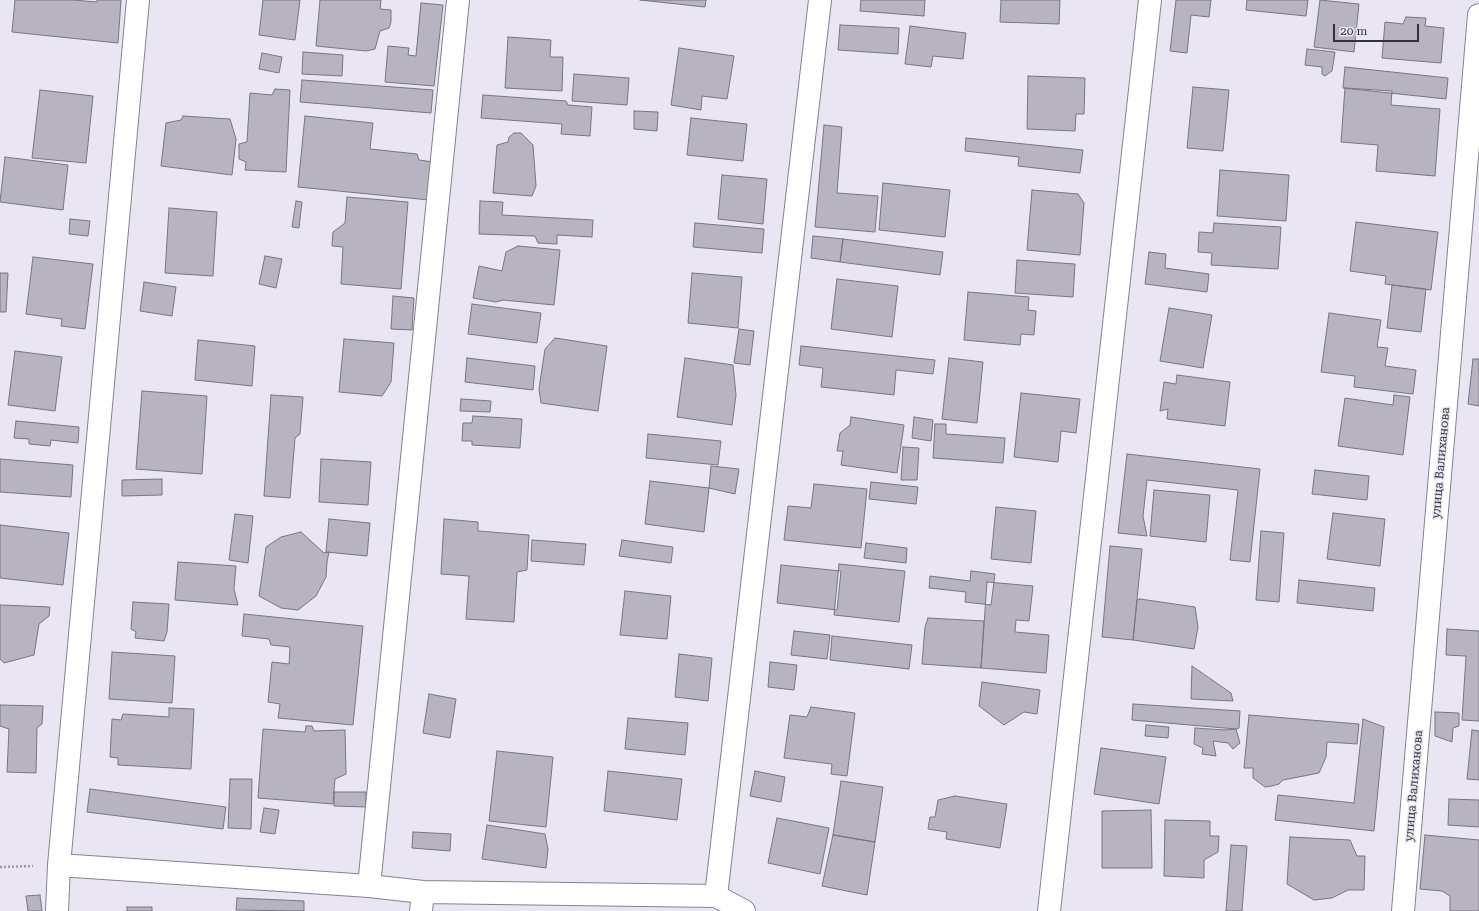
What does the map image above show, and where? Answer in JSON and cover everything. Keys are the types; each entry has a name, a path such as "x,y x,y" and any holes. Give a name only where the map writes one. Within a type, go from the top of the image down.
{"street":[{"path":"57,911 59,865 138,0"},
{"path":"369,886 458,0"},
{"path":"716,896 820,0"},
{"path":"1048,911 1150,0"},
{"name":"улица Валиханова","path":"1403,911 1479,15"},
{"path":"59,865 369,886 422,901 716,896 744,911"}],"path":[{"path":"0,867 59,865"}],"building":[{"path":"15,0 73,0 97,2 97,0 121,0 118,43 12,32"},
{"path":"263,0 300,0 295,40 259,35"},
{"path":"320,0 381,0 380,9 391,10 391,22 389,28 380,31 375,49 366,51 316,46"},
{"path":"640,0 706,0 705,7"},
{"path":"861,0 925,0 924,16 860,11"},
{"path":"1001,0 1060,0 1059,24 1000,22"},
{"path":"1176,0 1211,0 1209,17 1191,15 1187,53 1170,51"},
{"path":"1247,0 1308,0 1306,16 1246,10"},
{"path":"1320,0 1359,4 1354,52 1314,47"},
{"path":"421,3 443,5 434,86 385,82 388,46 409,48 408,55 416,56"},
{"path":"1406,17 1426,18 1425,26 1444,28 1441,63 1382,58 1385,22 1403,24"},
{"path":"840,25 899,28 898,54 838,50"},
{"path":"910,26 966,33 963,59 933,56 931,67 905,64"},
{"path":"508,37 551,40 550,57 563,57 562,91 505,88"},
{"path":"679,48 734,56 727,99 702,96 701,110 671,105"},
{"path":"1307,49 1335,52 1332,71 1325,76 1322,74 1322,67 1305,65"},
{"path":"303,52 343,55 342,76 302,74"},
{"path":"262,53 282,57 279,73 259,69"},
{"path":"1345,67 1448,78 1446,99 1343,88"},
{"path":"574,74 629,78 627,105 572,101"},
{"path":"1028,76 1085,78 1084,114 1076,114 1075,131 1027,129"},
{"path":"302,80 433,90 431,113 300,102"},
{"path":"1193,87 1229,90 1223,151 1187,148"},
{"path":"1345,88 1392,91 1391,105 1440,109 1435,176 1376,171 1378,145 1341,142"},
{"path":"275,89 290,90 286,172 245,170 246,162 239,159 239,144 247,142 250,93 272,95"},
{"path":"40,90 93,96 86,163 32,158"},
{"path":"483,95 566,101 568,105 592,107 590,136 561,134 562,124 481,118"},
{"path":"634,111 658,112 657,131 634,129"},
{"path":"183,116 230,119 236,139 232,175 161,166 166,123 181,120"},
{"path":"305,116 373,123 370,149 417,154 419,160 433,162 429,200 298,187"},
{"path":"691,118 747,124 743,161 687,155"},
{"path":"824,125 842,127 837,193 878,196 875,232 815,227"},
{"path":"514,133 521,133 533,145 536,186 532,196 493,193 497,145 508,142 509,137"},
{"path":"966,138 1083,150 1080,173 1018,166 1019,157 965,151"},
{"path":"5,157 68,165 63,210 0,202"},
{"path":"1220,170 1289,175 1286,221 1217,216"},
{"path":"722,175 767,179 763,224 718,219"},
{"path":"883,183 950,190 945,237 879,230"},
{"path":"1032,190 1078,194 1084,203 1080,255 1027,250"},
{"path":"347,197 408,202 401,289 341,284 343,247 332,246 333,232 345,223"},
{"path":"296,201 302,202 299,228 292,227"},
{"path":"480,201 503,202 502,215 593,220 592,237 557,235 557,244 538,243 535,236 479,234"},
{"path":"169,208 217,212 213,276 165,273"},
{"path":"70,219 90,221 88,236 69,234"},
{"path":"1356,222 1438,232 1431,290 1385,284 1386,276 1350,271"},
{"path":"695,223 764,229 762,253 693,247"},
{"path":"1214,223 1281,227 1278,269 1211,265 1212,253 1198,252 1199,232 1213,233"},
{"path":"813,236 843,239 840,262 811,258"},
{"path":"843,239 943,252 940,275 840,262"},
{"path":"518,246 560,250 554,305 503,300 496,302 473,298 479,266 502,271 506,252"},
{"path":"1149,252 1166,254 1165,268 1209,274 1207,292 1145,284"},
{"path":"265,256 282,259 276,288 259,284"},
{"path":"33,257 93,264 85,329 61,326 62,319 26,314"},
{"path":"1017,260 1075,264 1073,297 1015,293"},
{"path":"0,273 8,273 6,312 0,312"},
{"path":"692,273 742,277 738,328 688,323"},
{"path":"837,279 898,286 892,337 831,329"},
{"path":"144,282 176,287 172,316 140,311"},
{"path":"1392,285 1426,289 1421,332 1387,328"},
{"path":"968,292 1029,297 1028,310 1036,311 1034,335 1021,334 1020,345 964,340"},
{"path":"393,296 414,298 412,330 391,329"},
{"path":"472,304 541,313 537,343 468,334"},
{"path":"1169,308 1212,315 1203,368 1160,361"},
{"path":"1329,313 1381,320 1377,347 1388,348 1385,366 1416,370 1413,394 1354,387 1355,376 1321,372"},
{"path":"739,329 754,331 750,365 734,363"},
{"path":"555,338 607,346 598,411 541,403 539,389 545,349"},
{"path":"344,339 394,343 391,382 382,396 339,392"},
{"path":"198,340 255,346 252,386 195,380"},
{"path":"801,346 935,360 933,374 896,370 894,395 821,387 823,368 799,365"},
{"path":"15,351 62,357 55,411 8,405"},
{"path":"467,358 535,366 533,390 465,382"},
{"path":"685,358 733,365 736,395 732,425 677,417"},
{"path":"949,358 983,362 977,423 942,419"},
{"path":"1473,359 1479,359 1479,406 1468,404"},
{"path":"1177,375 1230,382 1225,426 1167,419 1168,409 1160,411 1164,382 1176,384"},
{"path":"142,391 207,396 202,474 136,469"},
{"path":"1021,393 1080,399 1076,433 1061,431 1058,462 1014,457"},
{"path":"271,395 303,397 300,434 295,438 290,498 264,496"},
{"path":"1394,395 1410,397 1403,455 1338,446 1345,398 1393,405"},
{"path":"461,399 491,401 490,412 460,411"},
{"path":"473,416 522,419 520,448 472,445 472,441 462,441 463,423 472,423"},
{"path":"851,417 904,425 897,473 841,465 843,451 837,451 840,433 850,425"},
{"path":"914,417 933,420 931,441 912,438"},
{"path":"16,421 79,427 78,443 51,440 50,446 29,444 29,439 14,438"},
{"path":"935,424 946,424 946,434 1005,438 1003,463 933,458"},
{"path":"648,434 721,441 718,465 646,458"},
{"path":"903,447 919,448 917,480 901,480"},
{"path":"1127,454 1260,469 1250,562 1230,560 1238,490 1147,480 1143,516 1147,536 1118,533"},
{"path":"0,459 73,465 71,497 0,492"},
{"path":"321,459 371,462 368,505 319,502"},
{"path":"711,466 739,469 735,494 709,488"},
{"path":"1315,470 1369,476 1367,500 1312,494"},
{"path":"162,479 162,495 122,496 122,480"},
{"path":"650,481 709,488 704,532 645,524"},
{"path":"871,482 918,487 916,504 869,499"},
{"path":"814,484 867,489 861,548 784,540 788,506 811,508"},
{"path":"1154,490 1210,495 1206,542 1150,536"},
{"path":"996,507 1036,511 1031,563 991,559"},
{"path":"1333,513 1385,519 1380,566 1327,559"},
{"path":"235,514 253,516 248,563 229,560"},
{"path":"329,519 370,523 367,556 326,552"},
{"path":"444,519 478,522 478,531 529,535 527,570 517,572 514,622 466,619 469,576 441,574"},
{"path":"0,525 69,533 63,585 0,578"},
{"path":"1261,531 1284,533 1279,602 1256,600"},
{"path":"301,532 324,553 329,552 326,577 316,596 298,610 281,608 259,596 266,547 281,537"},
{"path":"532,540 586,544 584,565 531,561"},
{"path":"622,540 673,547 671,563 619,556"},
{"path":"866,543 907,548 906,563 864,558"},
{"path":"1110,546 1142,549 1133,640 1102,637"},
{"path":"178,562 236,566 234,589 238,605 175,600"},
{"path":"839,564 905,571 899,622 834,615"},
{"path":"781,565 841,571 837,610 777,603"},
{"path":"971,571 995,574 991,605 965,602 966,592 929,588 930,576 970,581"},
{"path":"1299,580 1375,588 1373,611 1297,603"},
{"path":"987,582 1033,586 1029,621 1016,620 1015,632 1049,635 1046,673 981,668"},
{"path":"625,591 671,596 667,639 620,635"},
{"path":"1140,599 1195,607 1198,627 1194,649 1133,640 1137,600"},
{"path":"133,602 169,604 167,632 164,641 135,638 136,632 131,629"},
{"path":"0,605 50,607 49,616 39,624 34,655 4,663 0,659"},
{"path":"244,614 363,626 353,725 278,718 280,704 268,702 272,662 289,664 290,647 271,645 269,639 242,636"},
{"path":"928,618 984,621 981,668 922,664 925,627"},
{"path":"1447,629 1479,631 1479,721 1462,720 1466,656 1446,655"},
{"path":"794,631 830,635 827,659 791,655"},
{"path":"832,636 912,645 909,669 830,660"},
{"path":"112,652 175,656 172,703 109,699"},
{"path":"679,654 712,658 708,701 675,697"},
{"path":"770,662 797,665 794,690 768,687"},
{"path":"1192,666 1231,693 1233,701 1191,699"},
{"path":"982,682 1040,690 1037,714 1024,712 1004,725 979,706"},
{"path":"429,694 456,699 450,738 423,733"},
{"path":"1133,704 1240,711 1239,728 1236,729 1132,720"},
{"path":"0,705 43,706 42,724 37,728 36,773 7,772 9,729 0,726"},
{"path":"811,707 855,713 847,776 831,774 832,764 784,758 790,715 807,717"},
{"path":"169,708 194,709 191,769 118,765 118,758 110,757 112,719 121,720 123,714 169,717"},
{"path":"1435,712 1459,713 1459,726 1453,728 1452,742 1435,736"},
{"path":"1249,715 1359,724 1357,744 1327,742 1326,757 1319,773 1283,780 1279,784 1265,787 1253,778 1253,768 1244,768"},
{"path":"628,718 688,723 685,755 625,749"},
{"path":"1363,719 1384,727 1374,831 1275,820 1278,795 1354,803"},
{"path":"1146,725 1169,727 1168,738 1145,736"},
{"path":"306,726 312,726 314,731 345,730 346,774 335,779 333,804 258,798 263,729 305,732"},
{"path":"1195,728 1226,730 1236,729 1240,743 1233,749 1228,743 1213,741 1216,756 1202,754 1203,748 1194,744"},
{"path":"1472,730 1479,731 1479,780 1467,779"},
{"path":"1101,748 1166,757 1159,804 1094,794"},
{"path":"497,751 553,757 546,827 489,821"},
{"path":"608,771 682,779 677,820 604,811"},
{"path":"755,771 785,777 781,802 750,796"},
{"path":"230,779 252,779 251,829 228,828"},
{"path":"841,781 883,787 875,842 833,835"},
{"path":"90,789 226,807 223,829 87,812"},
{"path":"334,792 366,792 366,807 334,806"},
{"path":"955,796 1007,804 1000,848 946,839 947,832 928,829 930,817 935,817 938,800"},
{"path":"1449,799 1479,800 1479,827 1448,825"},
{"path":"264,808 279,810 275,834 260,832"},
{"path":"1151,810 1152,868 1102,868 1102,811"},
{"path":"777,818 829,828 820,874 768,863"},
{"path":"1165,820 1210,821 1210,836 1219,836 1218,852 1204,860 1204,878 1164,876"},
{"path":"487,825 545,834 548,849 546,868 482,859"},
{"path":"413,832 451,834 450,851 412,848"},
{"path":"833,835 875,842 867,895 822,886"},
{"path":"1425,835 1479,840 1479,911 1450,911 1450,896 1442,891 1420,889"},
{"path":"1290,837 1350,840 1357,856 1365,856 1364,890 1348,890 1332,898 1314,900 1287,884"},
{"path":"1231,845 1247,846 1242,911 1226,911"},
{"path":"40,895 42,911 28,911 26,896"},
{"path":"237,898 304,901 304,911 236,910"},
{"path":"127,907 152,907 152,911 127,911"}]}
